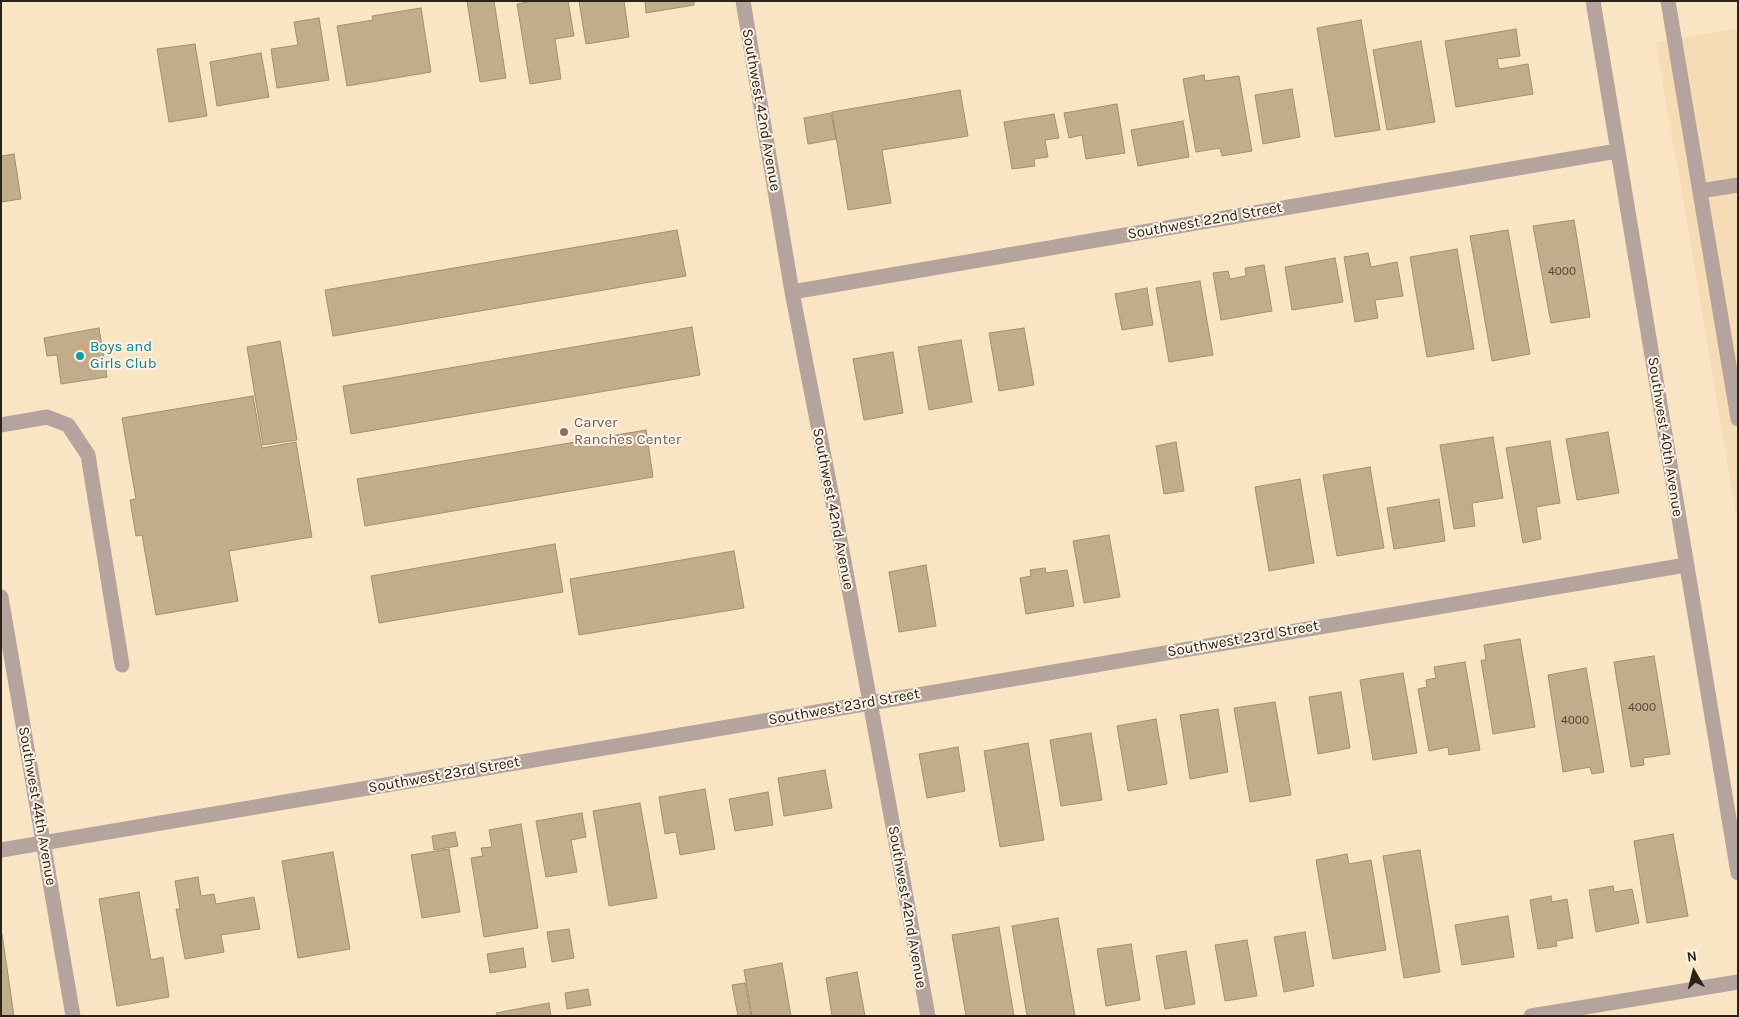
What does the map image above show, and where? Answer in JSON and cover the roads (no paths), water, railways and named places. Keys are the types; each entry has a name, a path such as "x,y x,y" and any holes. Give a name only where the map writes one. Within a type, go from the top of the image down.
{"street":[{"name":"Southwest 42nd Avenue","path":"743,1 792,292 928,1016"},
{"name":"Southwest 40th Avenue","path":"1593,1 1738,873"},
{"path":"1668,1 1738,419"},
{"name":"Southwest 22nd Street","path":"792,292 1618,151"},
{"path":"1700,191 1738,185"},
{"path":"1,425 47,417 68,425 88,456 122,665"},
{"name":"Southwest 23rd Street","path":"1,850 1686,565"},
{"name":"Southwest 44th Avenue","path":"1,597 73,1016"},
{"path":"1531,1016 1738,982"}],"place":[{"name":"Boys and Girls Club","path":"80,356"},
{"name":"Carver Ranches Center","path":"564,432"}]}
